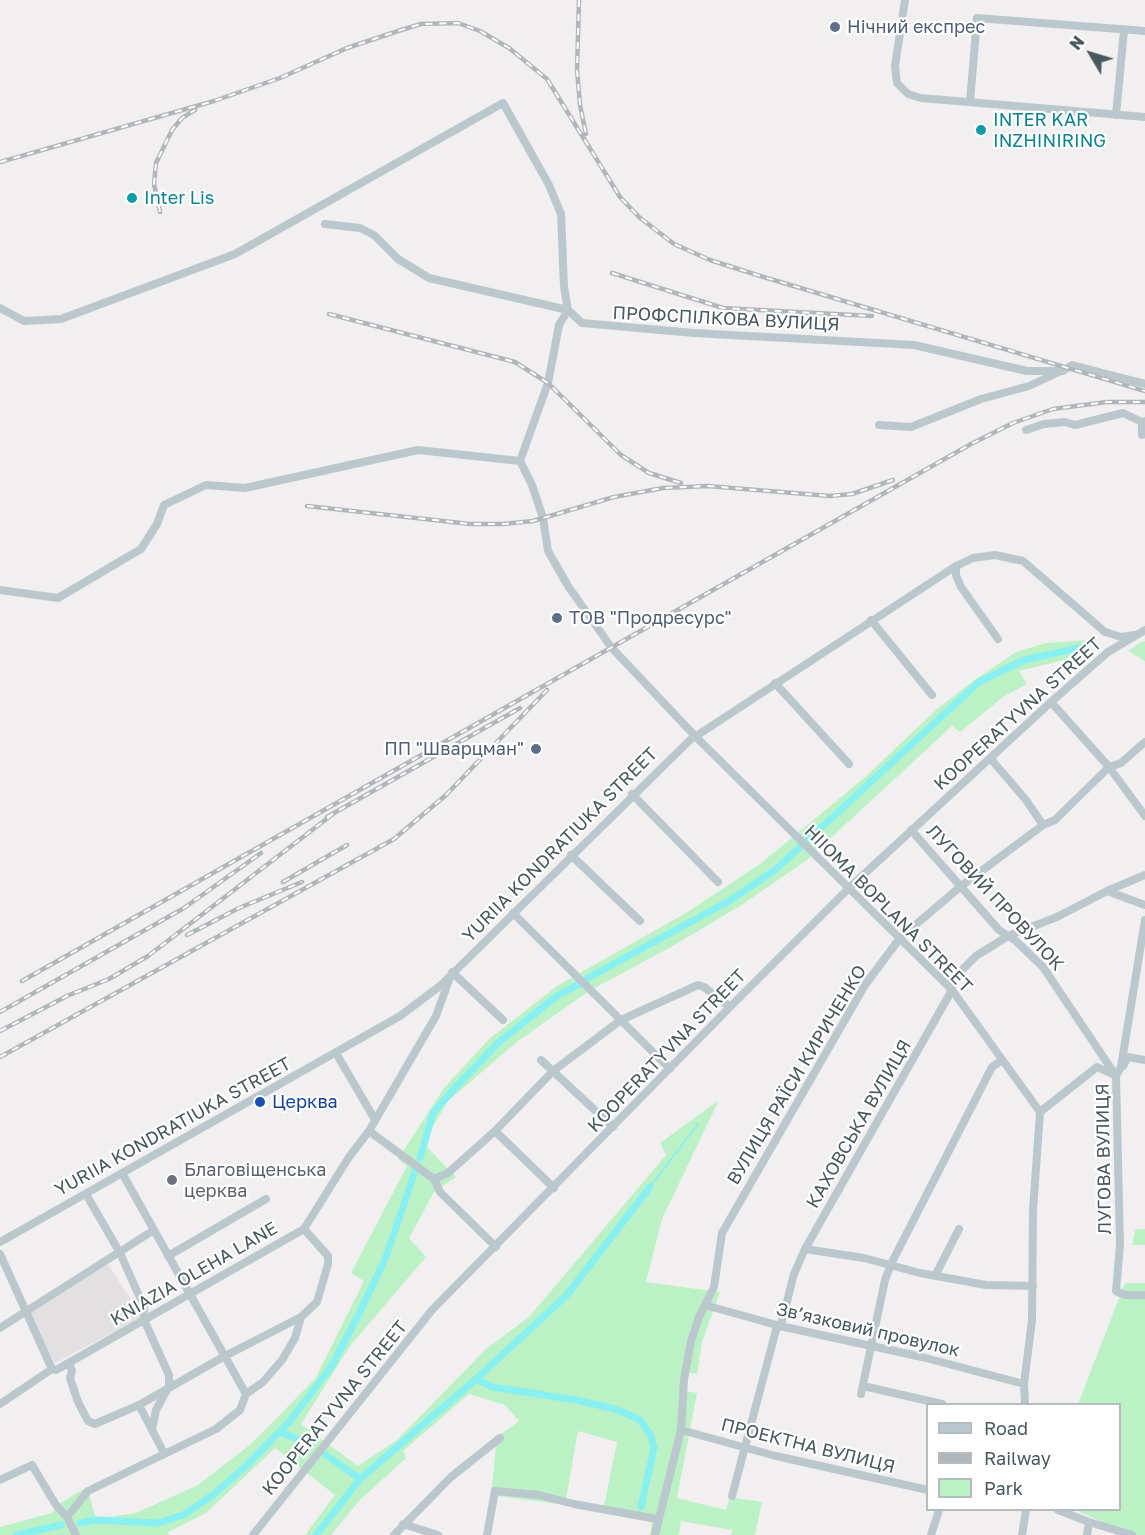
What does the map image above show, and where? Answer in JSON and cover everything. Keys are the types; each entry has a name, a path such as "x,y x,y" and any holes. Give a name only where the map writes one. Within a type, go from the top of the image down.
{"street":[{"path":"905,0 895,66 897,82 908,94 921,98 1145,117"},
{"path":"970,102 977,18 1145,31"},
{"path":"1116,115 1124,30"},
{"path":"0,308 24,321 61,320 235,254 503,103 549,185 561,214 564,287 568,310 559,325 548,383 520,460 418,450 245,488 206,484 164,505 157,524 141,549 58,598 0,590"},
{"name":"ПРОФСПІЛКОВА ВУЛИЦЯ","path":"325,224 360,228 374,235 398,259 429,278 568,310 582,323 603,327 914,345 1027,371 1064,370 1072,365 1145,384"},
{"path":"879,425 911,428 981,399 1029,386 1064,370"},
{"path":"1026,430 1044,424 1065,422 1075,425 1123,413 1143,421 1142,435"},
{"name":"HIIOMA BOPLANA STREET","path":"520,460 539,507 548,551 568,586 611,647 695,736 952,990 1040,1112"},
{"name":"YURIIA KONDRATIUKA STREET","path":"0,1242 400,1016 440,986 632,795 695,736 956,566 974,558 994,555 1023,561 1105,632"},
{"path":"956,566 962,587 998,639"},
{"path":"871,620 932,695"},
{"name":"KOOPERATYVNA STREET","path":"253,1535 432,1310 730,1007 849,888 1051,702 1108,652 1145,630"},
{"path":"1108,652 1105,632 1121,637 1135,635"},
{"path":"775,683 849,764"},
{"path":"1051,702 1109,767 1145,816"},
{"name":"ВУЛИЦЯ РАЇСИ КИРИЧЕНКО","path":"655,1535 657,1519 681,1430 684,1380 691,1341 714,1287 722,1233 865,985 900,938 960,886 1043,825 1055,820 1080,799 1109,767 1121,762 1145,742"},
{"path":"990,758 1026,800 1043,825"},
{"path":"632,795 718,882"},
{"name":"ЛУГОВИЙ ПРОВУЛОК","path":"911,830 999,930 1043,967 1116,1076"},
{"path":"571,855 640,921"},
{"name":"КАХОВСЬКА ВУЛИЦЯ","path":"732,1496 776,1330 780,1326 794,1274 804,1249 952,990 952,980 976,956 1008,936 1057,917 1107,891 1145,875"},
{"path":"1107,891 1145,905"},
{"path":"513,913 670,1069"},
{"name":"ЛУГОВА ВУЛИЦЯ","path":"1145,921 1121,1068 1116,1076 1120,1245 1116,1291 1125,1295 1145,1295"},
{"path":"452,972 503,1020"},
{"name":"KNIAZIA OLEHA LANE","path":"0,1404 52,1369 56,1370 69,1363 304,1229 349,1157 369,1131 374,1118 436,1016 452,972"},
{"path":"434,1179 448,1173 495,1131 553,1071 621,1020 698,985 730,1007"},
{"path":"336,1053 374,1118"},
{"path":"1025,1403 1024,1384 1032,1320 1033,1210 1040,1112 1097,1067 1116,1076 1128,1057 1145,1060"},
{"path":"541,1060 613,1128"},
{"path":"936,1403 862,1390 870,1346 885,1280 891,1264 992,1067 1002,1060"},
{"path":"369,1131 434,1179 440,1192 496,1247"},
{"path":"495,1131 554,1188"},
{"path":"122,1173 188,1295 246,1394"},
{"path":"86,1194 120,1253 144,1307 144,1320 169,1375 169,1386 156,1410 152,1430"},
{"path":"168,1256 266,1199"},
{"path":"69,1363 72,1371 70,1378 78,1402 88,1421 95,1424 105,1422 139,1405 169,1386 301,1317 317,1302 328,1264 328,1256 304,1229"},
{"path":"936,1274 959,1229"},
{"path":"0,1328 24,1310 154,1230"},
{"path":"804,1249 891,1264 986,1285 1033,1286"},
{"path":"0,1254 52,1369"},
{"name":"Звʼязковий провулок","path":"705,1305 780,1326 1024,1384"},
{"path":"67,1516 88,1491 216,1429 240,1410 246,1394 263,1382 282,1360 295,1338 301,1317"},
{"path":"139,1405 164,1453"},
{"name":"ПРОЕКТНА ВУЛИЦЯ","path":"681,1430 926,1490"},
{"path":"393,1535 451,1477 500,1438"},
{"path":"0,1480 32,1465 56,1505 67,1516 75,1535"},
{"path":"487,1535 495,1491 539,1495 574,1504 657,1519"},
{"path":"931,1535 938,1511"},
{"path":"1022,1535 1026,1511"},
{"path":"1063,1511 1089,1522 1132,1535"},
{"path":"1087,1535 1089,1522"},
{"path":"403,1524 438,1535"}],"shaded area":[{"path":"108,1264 142,1317 55,1363 28,1314"}],"green space":[{"path":"1088,640 1093,653 1019,671 1027,684 1003,697 960,732 952,726 807,860 740,906 671,947 589,991 518,1041 448,1101 423,1143 456,1177 434,1192 409,1238 426,1257 350,1346 301,1424 358,1466 397,1440 486,1349 529,1317 666,1155 660,1143 719,1100 662,1219 646,1282 720,1292 702,1342 697,1374 689,1373 686,1391 697,1393 677,1498 726,1510 730,1497 762,1502 755,1535 731,1535 732,1530 681,1521 679,1535 650,1535 652,1522 603,1511 617,1442 578,1431 565,1505 491,1495 497,1437 519,1421 505,1405 469,1394 403,1451 406,1458 359,1501 331,1535 305,1535 335,1495 275,1448 206,1513 168,1532 169,1535 0,1535 0,1527 52,1513 59,1504 87,1487 96,1519 136,1513 198,1485 251,1444 315,1379 364,1281 351,1273 407,1166 398,1159 444,1088 489,1039 557,986 686,913 760,864 863,779 937,709 1016,652 1046,643"},
{"path":"1145,641 1145,661 1128,651"},
{"path":"1145,1229 1145,1245 1132,1245 1135,1230"},
{"path":"1125,1283 1145,1283 1145,1535 1131,1535 1080,1512 1121,1511 1121,1403 1078,1403"}],"waterway":[{"path":"808,840 979,682 1024,660 1083,647"},
{"path":"588,978 729,901 775,870 800,847"},
{"path":"420,1158 433,1113 453,1090 499,1042 557,996 579,984"},
{"path":"650,1187 698,1124"},
{"path":"80,1523 95,1520 158,1523 183,1515 213,1495 247,1465 290,1421 331,1367 357,1318 386,1257 415,1171"},
{"path":"316,1535 360,1479 476,1379 566,1296 650,1187"},
{"path":"476,1379 492,1387 576,1400 615,1409 639,1419 650,1434 654,1448 641,1507"},
{"path":"280,1432 311,1445"},
{"path":"326,1455 360,1479"},
{"path":"17,1535 61,1525"}],"railway":[{"path":"579,0 577,70 580,105 586,134"},
{"path":"0,162 214,101 280,78 347,48 421,24 458,23 480,31 509,48 547,79 620,197 639,217 674,244 710,260 757,275 1145,391"},
{"path":"160,212 154,184 156,163 172,130 182,118 195,110"},
{"path":"612,273 723,308 872,316"},
{"path":"329,314 515,362 548,383 621,455 649,473 681,483"},
{"path":"22,981 971,444 1013,423 1053,409 1107,402 1145,402"},
{"path":"307,506 470,524 503,524 533,521 614,497 663,488 708,486 830,496 852,494 893,480"},
{"path":"0,1057 394,839 446,795 547,690"},
{"path":"327,817 520,708"},
{"path":"0,1031 67,996 109,979 148,956 333,814"},
{"path":"283,882 347,845"},
{"path":"0,1012 184,908 261,853"},
{"path":"187,935 239,908 302,882"}],"place":[{"name":"Нічний експрес","path":"835,27"},
{"name":"INTER KAR INZHINIRING","path":"981,130"},
{"name":"Inter Lis","path":"132,198"},
{"name":"ТОВ \"Продресурс\"","path":"557,618"},
{"name":"ПП \"Шварцман\"","path":"536,749"},
{"name":"Церква","path":"260,1102"},
{"name":"Благовіщенська церква","path":"172,1180"}]}
